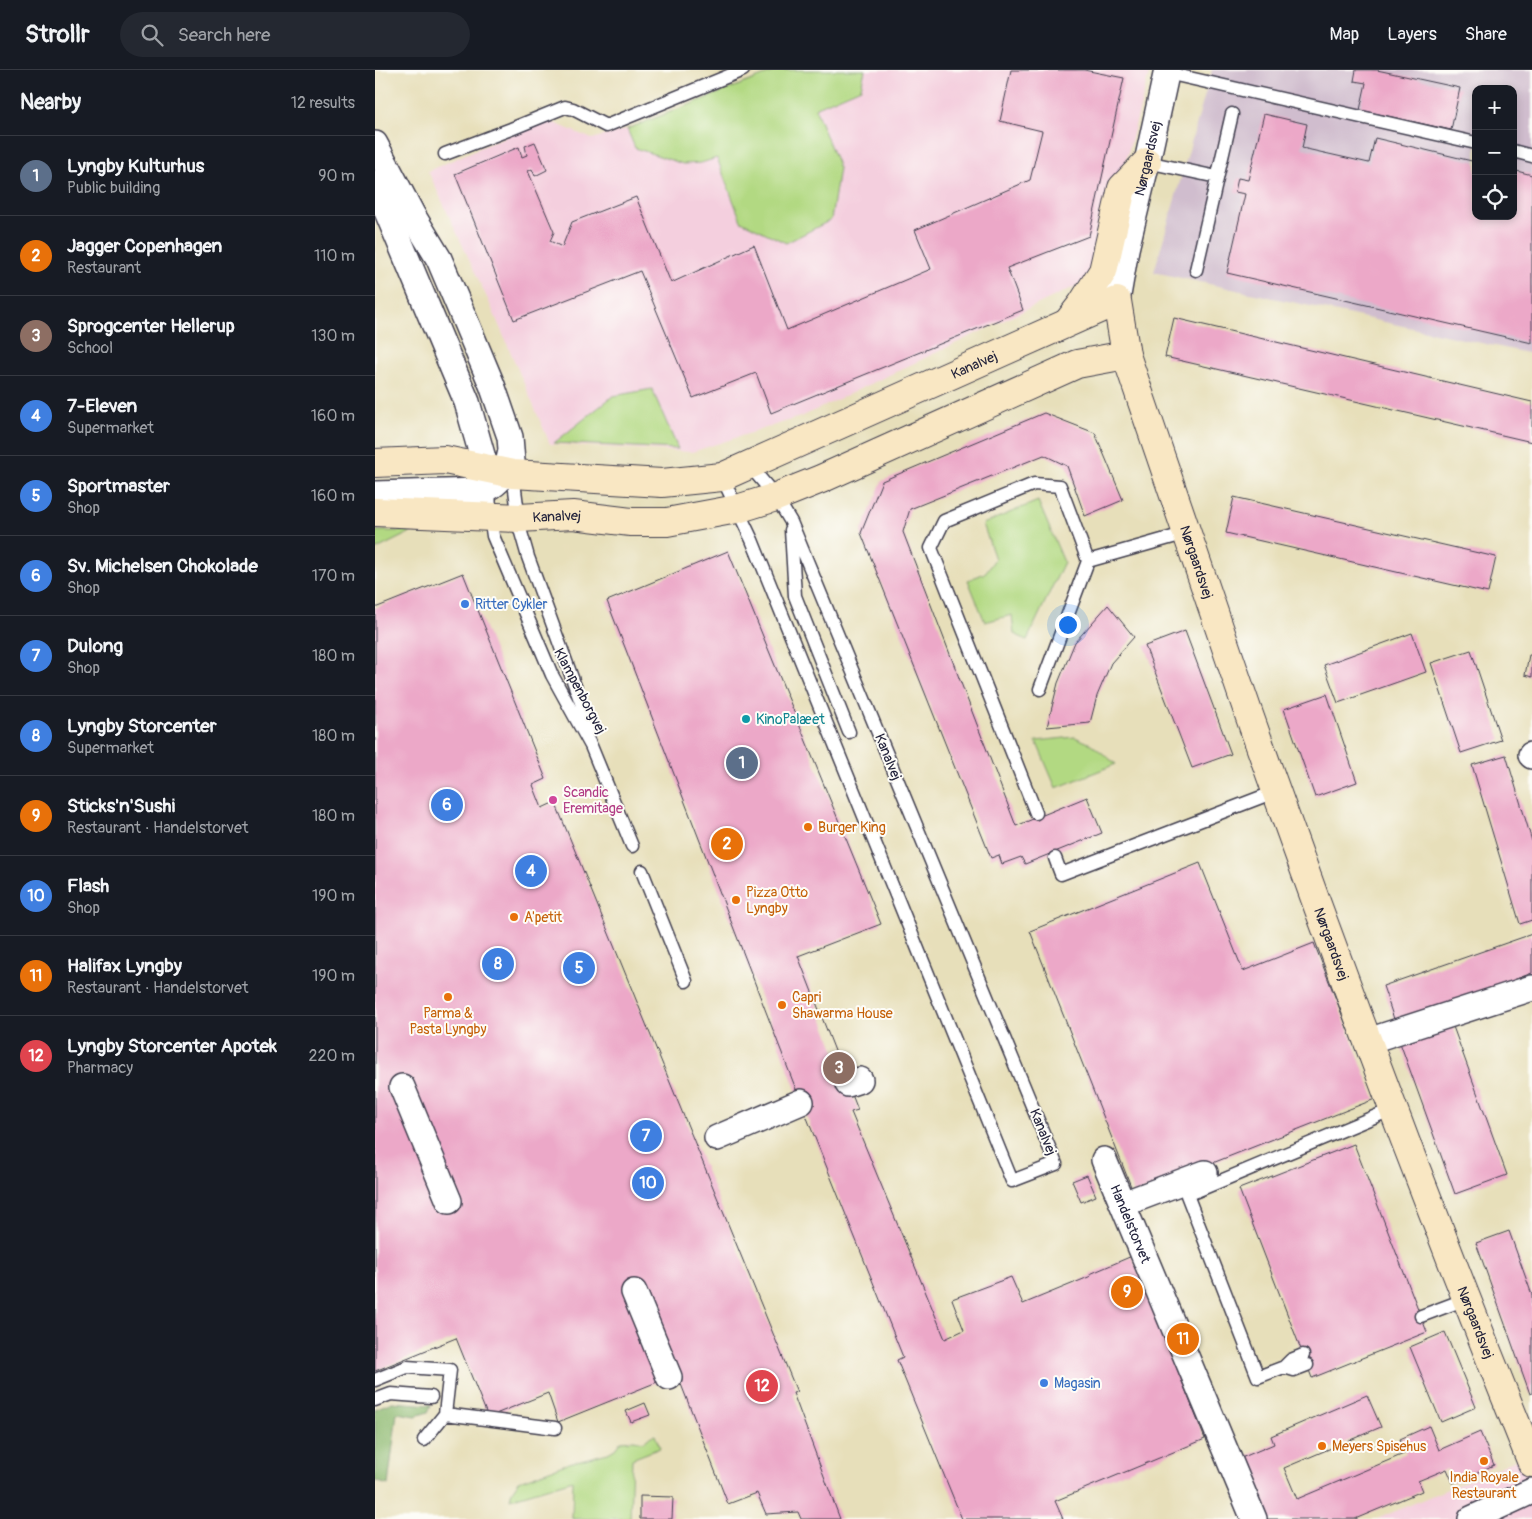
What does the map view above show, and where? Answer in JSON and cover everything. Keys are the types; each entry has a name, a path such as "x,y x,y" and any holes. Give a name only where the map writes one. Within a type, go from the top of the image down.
{"street":[{"name":"Nørgaardsvej","path":"1167,72 1126,249 1117,301 1126,355 1277,791 1368,1042 1466,1299 1532,1463"},
{"path":"375,144 413,216 439,259 492,385 510,437 498,476 480,491 375,494"},
{"path":"1067,324 1103,271 1122,188 1147,162"},
{"path":"375,183 498,476"},
{"name":"Kanalvej","path":"375,463 445,460 498,476 662,483 722,476 749,466 1117,301"},
{"name":"Kanalvej","path":"375,512 519,518 573,515 631,522 667,522 737,509 776,498 821,479 1077,364 1126,355"},
{"path":"1061,371 1083,370 1098,372 1139,393"},
{"path":"1368,1042 1532,988"},
{"path":"402,1087 449,1201"},
{"path":"717,1138 801,1102"},
{"name":"Handelstorvet","path":"1104,1160 1254,1519"},
{"path":"1123,1204 1205,1173"},
{"path":"634,1292 669,1377"},
{"path":"1471,1519 1532,1491"}],"lane":[{"path":"445,154 565,107 573,109 606,126 743,70"},
{"path":"1167,72 1472,142"},
{"path":"1196,270 1232,114"},
{"path":"1517,152 1532,156"},
{"path":"1147,162 1217,178"},
{"name":"Kanalvej","path":"722,476 756,549 1012,1181 1056,1164 791,522 776,498 749,466"},
{"name":"Klampenborgvej","path":"498,476 489,516 493,536 552,675 591,746"},
{"name":"Klampenborgvej","path":"498,476 519,518 528,557 583,708 591,746"},
{"path":"1036,813 931,548 944,521 1034,484 1059,486 1088,561 1041,689"},
{"path":"791,522 795,596 849,732"},
{"path":"1088,561 1187,533"},
{"path":"591,746 632,846"},
{"path":"1055,858 1061,874 1277,791"},
{"path":"642,871 685,981"},
{"path":"1305,1360 1294,1370 1284,1367 1258,1377 1187,1195 1393,1109"},
{"path":"1421,1316 1466,1299"},
{"path":"375,1380 407,1367 450,1370 445,1414 424,1440"},
{"path":"375,1400 391,1394 431,1397"},
{"path":"445,1414 555,1428"}],"shaded area":[{"path":"865,70 1150,70 1095,277 803,416 692,452 550,444 489,302 428,171 545,119 592,139 627,129 635,148 701,163 717,158 741,221 839,168 815,108 861,88"},
{"path":"1212,70 1532,70 1532,354 1154,272"},
{"path":"1532,1453 1532,1519 1377,1519"}],"green space":[{"path":"778,70 865,70 861,88 815,108 839,168 831,220 786,243 741,221 717,158 701,163 683,164 635,148 627,129"},
{"path":"652,389 678,449 554,443 613,396"},
{"path":"1038,501 1064,562 1027,640 1014,634 1012,615 985,622 968,580 985,573 995,559 983,524"},
{"path":"375,531 413,531 375,550"},
{"path":"1075,737 1091,744 1116,764 1056,788 1036,741"},
{"path":"392,1402 431,1405 428,1412 416,1416 397,1413 388,1485 375,1481 375,1409"},
{"path":"655,1435 660,1448 632,1459 630,1519 572,1519 573,1480 510,1499 512,1491 519,1481 569,1463 608,1453 615,1449 621,1441 634,1440 644,1442"}],"building":[{"path":"1011,70 1084,70 1124,78 1089,236 1007,268 1023,310 771,413 756,373 693,398 640,271 514,320 455,174 519,147 522,157 527,155 525,146 535,142 547,170 535,176 532,169 528,171 554,232 550,241 562,247 572,222 636,197 671,283 754,245 787,330 931,269 915,230 1030,180 1042,131 1000,121"},
{"path":"1356,70 1377,70 1460,88 1451,130 1360,110 1366,83 1354,81"},
{"path":"1264,114 1307,124 1302,148 1369,163 1375,138 1472,161 1472,220 1517,220 1517,171 1532,175 1532,343 1227,273 1245,194 1235,192 1238,178 1248,180"},
{"path":"1174,318 1532,402 1532,442 1165,357"},
{"path":"1044,413 1095,433 1123,500 1085,516 1067,466 1044,455 910,509 903,532 1016,826 1087,797 1102,833 1025,864 1021,857 1002,864 999,855 991,858 861,533 882,481"},
{"path":"1234,497 1496,557 1488,593 1226,533"},
{"path":"728,551 881,924 798,956 858,1110 851,1112 945,1339 964,1330 952,1299 1011,1277 1023,1304 1091,1276 1090,1274 1132,1256 1205,1439 1055,1501 1063,1519 962,1519 897,1360 903,1357 811,1128 607,601"},
{"path":"463,573 546,779 533,785 542,808 555,802 797,1392 793,1393 840,1519 801,1519 798,1512 766,1514 757,1493 728,1504 677,1374 558,1422 548,1393 488,1417 456,1338 375,1371 375,608"},
{"path":"1108,605 1134,637 1111,663 1097,696 1090,723 1047,727 1058,683 1075,642"},
{"path":"1185,631 1231,754 1192,768 1145,646"},
{"path":"1412,633 1426,672 1338,703 1324,665"},
{"path":"1471,650 1501,740 1461,753 1431,663"},
{"path":"1529,655 1532,655 1532,677 1525,675"},
{"path":"1327,694 1357,782 1315,797 1284,709"},
{"path":"1506,755 1532,841 1532,920 1520,924 1472,765"},
{"path":"1200,863 1243,971 1314,943 1375,1099 1134,1194 1030,931"},
{"path":"1532,934 1532,973 1396,1025 1383,986"},
{"path":"1451,1021 1507,1175 1455,1194 1399,1040"},
{"path":"1354,1144 1427,1332 1312,1378 1239,1189"},
{"path":"1087,1175 1096,1196 1081,1202 1072,1181"},
{"path":"1509,1231 1532,1295 1532,1393 1530,1394 1476,1243"},
{"path":"1445,1332 1476,1407 1441,1422 1410,1347"},
{"path":"1367,1395 1381,1427 1284,1468 1297,1499 1406,1453 1400,1439 1429,1426 1439,1450 1480,1432 1494,1465 1453,1483 1447,1469 1418,1481 1422,1491 1355,1519 1258,1519 1234,1461 1274,1444 1271,1436"},
{"path":"645,1403 650,1415 631,1422 626,1411"},
{"path":"640,1496 673,1497 672,1519 640,1519"}],"place":[{"name":"Ritter Cykler","path":"465,604"},
{"name":"KinoPalæet","path":"746,719"},
{"name":"Lyngby Kulturhus","path":"742,763"},
{"name":"Scandic Eremitage","path":"553,800"},
{"name":"Sv. Michelsen Chokolade","path":"447,805"},
{"name":"Burger King","path":"808,827"},
{"name":"Jagger Copenhagen","path":"727,844"},
{"name":"7-Eleven","path":"531,871"},
{"name":"Pizza Otto Lyngby","path":"736,900"},
{"name":"A'petit","path":"514,917"},
{"name":"Lyngby Storcenter","path":"498,964"},
{"name":"Sportmaster","path":"579,968"},
{"name":"Parma & Pasta Lyngby","path":"448,997"},
{"name":"Capri Shawarma House","path":"782,1005"},
{"name":"Sprogcenter Hellerup","path":"839,1068"},
{"name":"Dulong","path":"646,1136"},
{"name":"Flash","path":"648,1183"},
{"name":"Sticks'n'Sushi","path":"1127,1292"},
{"name":"Halifax Lyngby","path":"1183,1339"},
{"name":"Magasin","path":"1044,1383"},
{"name":"Lyngby Storcenter Apotek","path":"762,1386"},
{"name":"Meyers Spisehus","path":"1322,1446"},
{"name":"India Royale Restaurant","path":"1484,1461"}]}
